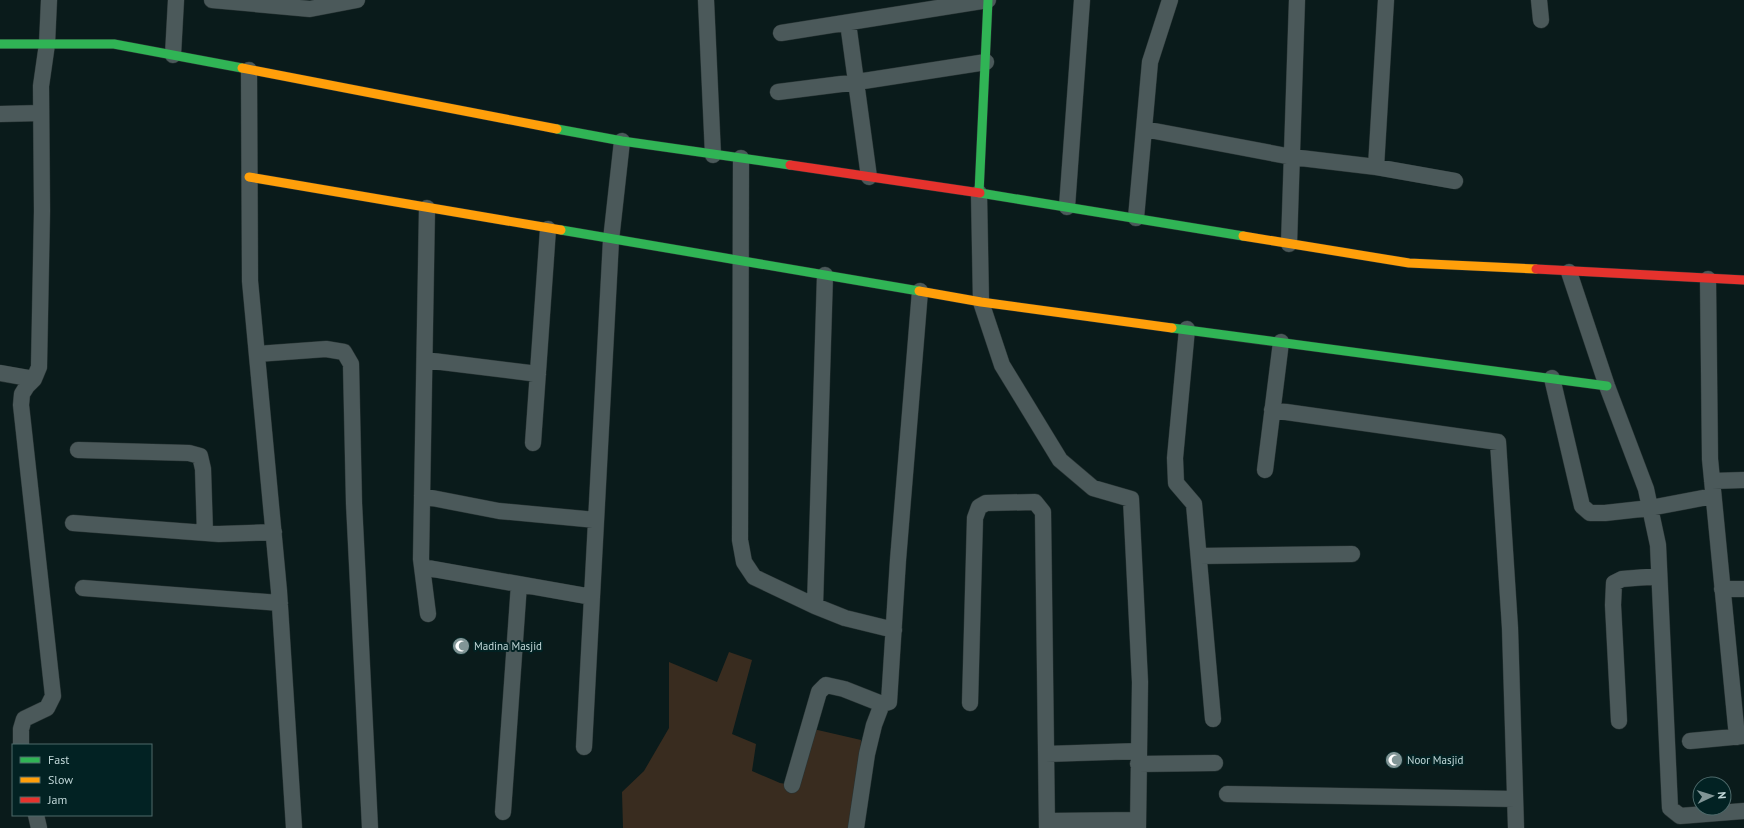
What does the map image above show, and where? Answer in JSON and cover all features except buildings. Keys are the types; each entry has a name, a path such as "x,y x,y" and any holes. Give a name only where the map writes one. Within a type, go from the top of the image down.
{"street":[{"path":"22,744 21,729 24,719 47,708 53,696 21,405 22,394 34,379 39,367 41,86 47,44 50,0"},
{"path":"173,55 176,0"},
{"path":"212,0 310,9 357,0"},
{"path":"706,0 713,154"},
{"path":"780,32 988,0 979,193 981,302 1002,366 1060,460 1093,488 1131,499 1140,682 1138,824 1047,824 1043,512 1036,502 986,503 979,507 975,518 970,703"},
{"path":"1067,207 1082,0"},
{"path":"1136,218 1150,62 1170,0"},
{"path":"1290,244 1297,0"},
{"path":"1376,167 1386,0"},
{"path":"1539,0 1541,20"},
{"path":"848,22 869,177"},
{"path":"0,44 114,44 622,141 979,193 1409,263 1744,280"},
{"path":"778,92 857,82 986,62"},
{"path":"249,70 250,281 280,603 294,828"},
{"path":"0,114 41,113"},
{"path":"1144,130 1292,157 1376,167 1455,181"},
{"path":"584,747 611,240 622,141"},
{"path":"741,158 742,262 740,540 744,562 754,577 815,606 845,618 894,630"},
{"path":"249,177 981,302 1607,386"},
{"path":"427,208 422,567 428,614"},
{"path":"534,444 548,229"},
{"path":"1569,272 1607,386 1646,489 1658,545 1670,808 1680,816 1744,811"},
{"path":"815,606 825,276"},
{"path":"1690,741 1740,736 1722,589 1710,459 1708,278"},
{"path":"792,785 819,692 826,685 844,689 882,704 889,702 899,552 920,291"},
{"path":"1187,329 1175,458 1176,483 1194,504 1213,719"},
{"path":"1265,470 1281,342"},
{"path":"257,354 326,350 344,352 351,364 354,503 370,828"},
{"path":"425,360 538,374"},
{"path":"0,373 34,379"},
{"path":"1552,378 1582,506 1590,513 1605,513 1650,508 1744,480"},
{"path":"1272,410 1498,442 1510,628 1516,828"},
{"path":"78,450 189,453 200,456 203,469 206,533"},
{"path":"422,496 499,511 596,520"},
{"path":"73,523 219,534 274,532"},
{"path":"1199,556 1352,554"},
{"path":"422,567 592,597"},
{"path":"1619,721 1613,605 1614,583 1622,579 1659,576"},
{"path":"504,812 519,584"},
{"path":"83,588 280,603"},
{"path":"1722,589 1744,589"},
{"path":"856,828 867,754 874,725 882,704"},
{"path":"1046,754 1215,762"},
{"path":"1227,794 1515,799"},
{"path":"36,816 39,828"}],"shaded area":[{"path":"729,652 752,660 732,734 756,744 752,771 780,783 792,785 809,728 861,740 856,828 623,828 622,792 644,771 669,728 669,662 717,682"}],"traffic: fast":[{"path":"979,193 988,0"},
{"path":"0,44 114,44 242,68"},
{"path":"557,129 622,141 790,165"},
{"path":"980,193 1243,236"},
{"path":"561,230 919,291"},
{"path":"1172,328 1607,386"}],"traffic: slow":[{"path":"242,68 557,129"},
{"path":"249,177 561,230"},
{"path":"1243,236 1409,263 1536,269"},
{"path":"919,291 981,302 1172,328"}],"traffic: jam":[{"path":"790,165 980,193"},
{"path":"1536,269 1744,280"}],"place":[{"name":"Madina Masjid","path":"461,646"},
{"name":"Noor Masjid","path":"1394,760"}]}
